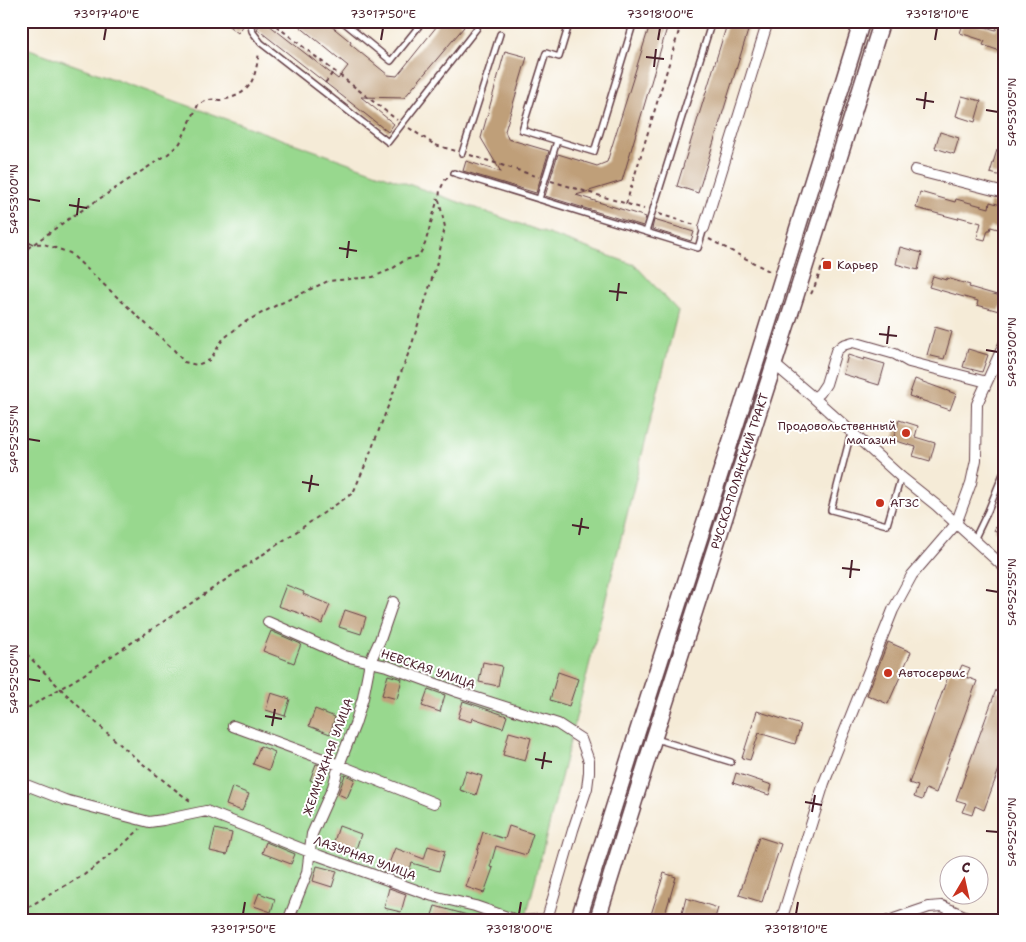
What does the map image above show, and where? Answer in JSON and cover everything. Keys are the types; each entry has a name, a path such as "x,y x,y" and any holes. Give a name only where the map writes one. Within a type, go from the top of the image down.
{"main road":[{"name":"РУССКО-ПОЛЯНСКИЙ ТРАКТ","path":"578,921 757,359 862,21"},
{"name":"РУССКО-ПОЛЯНСКИЙ ТРАКТ","path":"597,921 882,21"}],"street":[{"path":"703,230 768,21"},
{"path":"915,170 1005,193"},
{"path":"814,398 826,384 836,351 843,345 853,342 895,354 909,362 987,382"},
{"path":"781,921 824,783 893,610 912,575 956,524 971,483 976,460 977,404 1005,342"},
{"path":"774,364 901,477 936,505 1005,568"},
{"name":"ЖЕМЧУЖНАЯ УЛИЦА","path":"288,921 307,874 312,834 333,787 339,765 358,715 370,662 393,602"},
{"name":"НЕВСКАЯ УЛИЦА","path":"268,622 345,656 387,666 458,692 558,724 581,739 589,761 587,788 548,920"},
{"path":"233,726 339,765 434,803"},
{"path":"21,783 64,800 150,822 206,811"},
{"name":"ЛАЗУРНАЯ УЛИЦА","path":"206,811 320,856 433,896 475,906 519,921 548,920"},
{"path":"888,921 929,907 942,906 976,921"}],"lane":[{"path":"250,21 252,31 261,43 388,142 477,28"},
{"path":"342,21 390,61 423,21"},
{"path":"570,21 559,57 546,53 522,130 594,152 634,21"},
{"path":"646,232 712,21"},
{"path":"462,153 500,34"},
{"path":"539,199 557,141"},
{"path":"454,173 698,248 703,230"},
{"path":"852,432 831,510 886,525 901,477"},
{"path":"974,541 1005,470"},
{"path":"654,738 731,762"}],"path":[{"path":"270,21 402,124"},
{"path":"626,204 682,21"},
{"path":"21,253 70,218 168,154 180,143 198,105 209,100 221,100 241,94 251,85 258,64 261,43"},
{"path":"320,89 334,71"},
{"path":"21,243 44,244 70,253 174,350 184,362 197,366 210,360 223,339 243,323 275,306 328,281 373,277 392,270 405,260 419,256 425,244 440,190 445,180 454,173"},
{"path":"21,712 83,676 353,493 412,344 438,259 445,227 439,200 440,190"},
{"path":"703,230 707,238 774,273"},
{"path":"807,299 814,288 825,260"},
{"path":"21,648 60,689 118,744 174,789 206,811"},
{"path":"21,911 84,875 150,822"}],"green space":[{"path":"21,46 635,265 678,311 525,921 21,921"}],"building":[{"path":"222,21 239,21 244,25 238,33"},
{"path":"262,21 338,79 348,66 293,21 325,21 388,75 397,76 441,21 458,21 464,27 404,98 361,97 394,124 388,132 257,29"},
{"path":"651,21 669,21 622,181 576,195 646,217 643,226 545,196 558,154 597,166 607,162"},
{"path":"728,21 751,21 698,193 677,186"},
{"path":"964,21 975,21 974,24 996,30 999,21 1005,21 1005,48 1001,47 1000,51 983,45 985,41 960,33"},
{"path":"505,51 527,57 505,131 508,139 549,151 536,193 463,171 466,161 501,172 481,138"},
{"path":"962,96 981,101 975,122 956,116"},
{"path":"940,132 959,138 954,154 935,148"},
{"path":"997,150 1005,153 1005,169 1002,176 990,173"},
{"path":"920,192 955,202 956,199 989,208 990,202 1005,206 1005,231 991,227 985,240 977,238 981,223 916,208"},
{"path":"654,220 694,232 691,241 652,229"},
{"path":"900,247 922,253 918,270 896,264"},
{"path":"933,276 946,280 947,278 970,285 969,287 1004,297 999,311 977,305 978,301 929,287"},
{"path":"935,327 952,332 944,359 927,355"},
{"path":"968,349 988,355 982,372 963,367"},
{"path":"848,355 885,364 879,385 843,374"},
{"path":"915,379 956,394 950,410 909,396"},
{"path":"899,420 918,426 915,437 935,443 930,461 913,456 916,447 893,440"},
{"path":"1005,506 1005,536 994,531"},
{"path":"286,585 330,605 322,624 305,615 278,606"},
{"path":"345,610 366,617 361,634 339,627"},
{"path":"271,631 301,644 294,663 263,651"},
{"name":"Автосервис","path":"888,642 911,652 888,704 867,695"},
{"path":"483,662 502,666 498,686 479,682"},
{"path":"962,665 970,668 966,677 977,681 936,793 926,789 922,800 914,797 918,786 909,783 950,671 958,674"},
{"path":"558,672 578,679 569,706 550,700"},
{"path":"388,675 402,679 397,699 382,695"},
{"path":"428,689 445,695 440,712 422,706"},
{"path":"996,690 1005,693 1005,753 984,810 975,806 972,815 962,812 966,803 956,800"},
{"path":"271,693 290,699 285,716 266,710"},
{"path":"463,701 507,716 503,728 473,718 472,722 458,718"},
{"path":"315,709 335,717 330,734 309,726"},
{"path":"757,711 801,725 795,744 759,733 750,760 742,758"},
{"path":"509,732 531,738 525,761 503,755"},
{"path":"260,746 275,752 269,770 253,764"},
{"path":"316,764 326,768 320,784 310,780"},
{"path":"466,771 482,776 476,795 460,790"},
{"path":"736,773 772,785 769,795 733,783"},
{"path":"345,775 355,779 347,798 338,794"},
{"path":"232,787 249,794 242,811 226,805"},
{"path":"339,826 361,834 355,852 333,845"},
{"path":"509,826 533,834 526,855 496,846 490,867 493,868 484,893 466,887 483,832 505,839"},
{"path":"215,829 232,833 227,855 210,851"},
{"path":"759,837 781,844 762,902 739,895"},
{"path":"266,842 295,854 291,864 262,853"},
{"path":"428,846 445,851 439,871 412,863 408,874 388,866 395,848 424,859"},
{"path":"317,866 337,871 332,887 313,881"},
{"path":"664,873 676,877 663,921 649,921"},
{"path":"389,888 406,894 401,912 384,908"},
{"path":"259,893 275,899 271,912 254,906"},
{"path":"686,898 718,908 714,921 680,921"},
{"path":"435,906 478,918 478,921 430,921"}],"place":[{"name":"Карьер","path":"827,265"},
{"name":"Продовольственный магазин","path":"906,433"},
{"name":"АГЗС","path":"880,503"},
{"name":"Автосервис","path":"888,673"}]}
